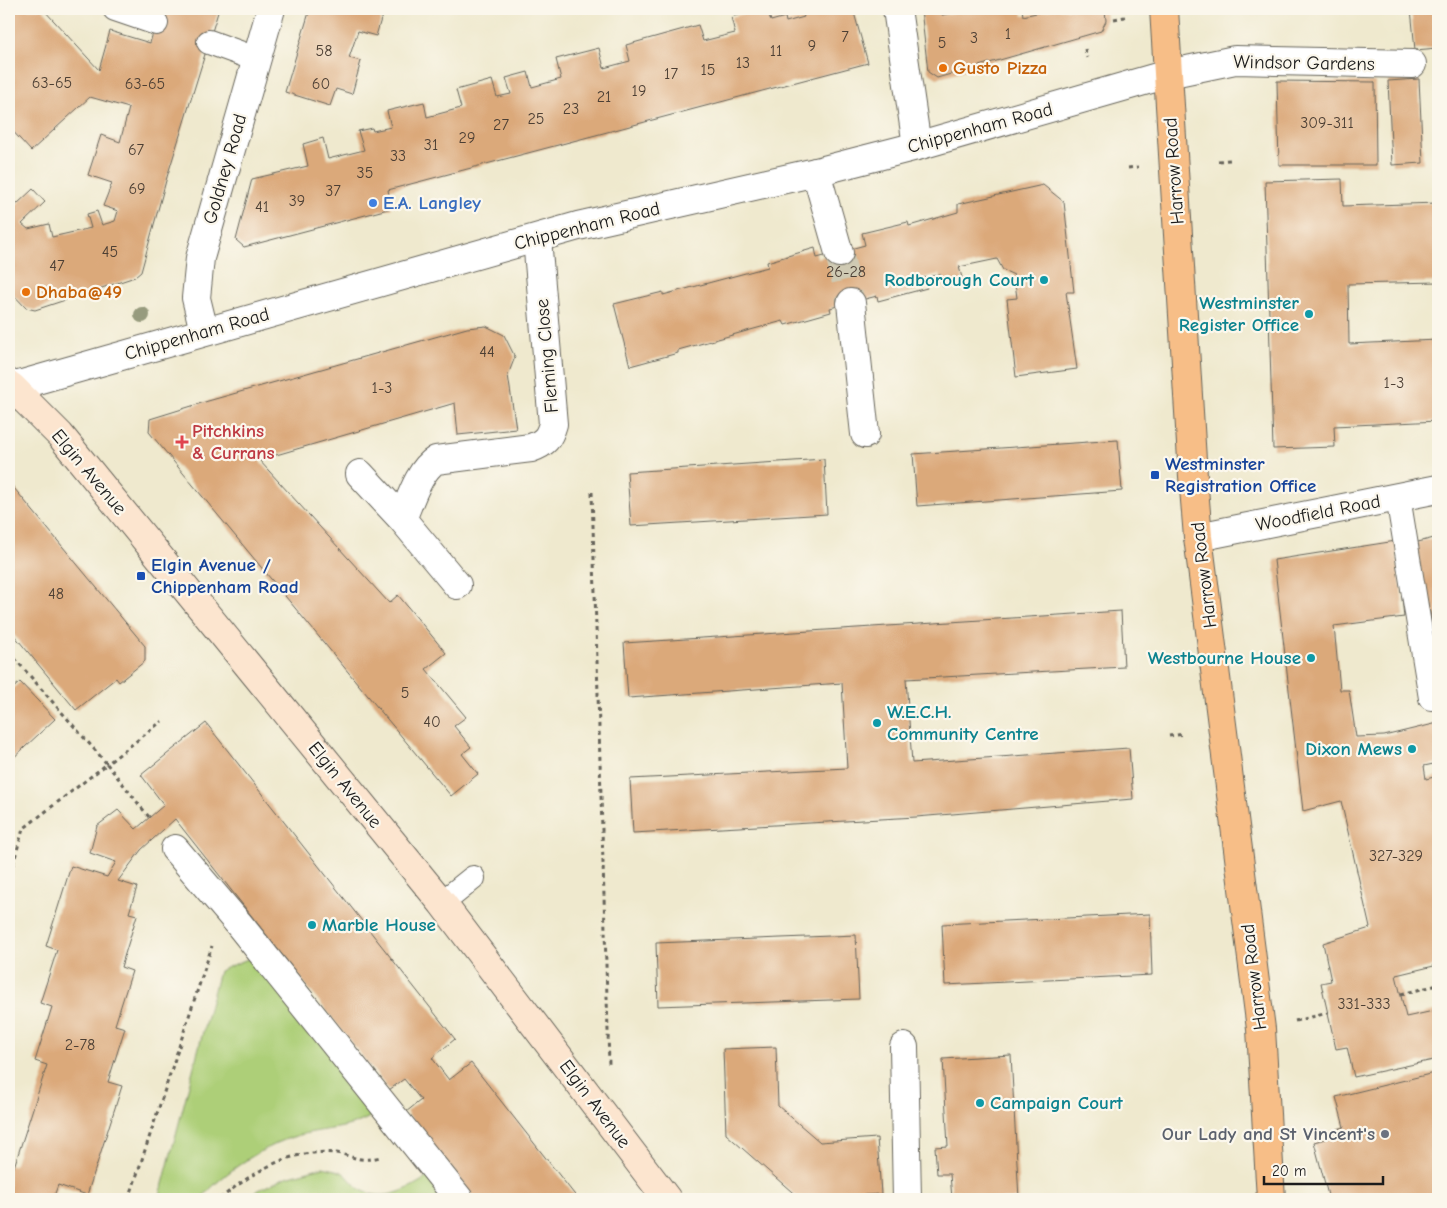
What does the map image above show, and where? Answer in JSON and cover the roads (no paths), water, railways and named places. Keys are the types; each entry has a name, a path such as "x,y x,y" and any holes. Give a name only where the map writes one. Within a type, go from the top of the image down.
{"main road":[{"name":"Harrow Road","path":"1164,9 1198,537 1261,1029 1271,1199"},
{"name":"Elgin Avenue","path":"10,386 60,435 442,903 667,1199"}],"street":[{"name":"Goldney Road","path":"204,332 196,298 200,258 271,9"},
{"path":"897,9 917,146"},
{"name":"Windsor Gardens","path":"1168,74 1235,60 1412,64"},
{"name":"Chippenham Road","path":"10,386 578,226 816,172 917,146 1168,74"},
{"path":"816,172 838,253"},
{"name":"Fleming Close","path":"402,518 420,480 431,463 436,460 531,448 543,444 549,436 553,424 537,239"},
{"path":"852,303 864,434"},
{"path":"360,474 402,518 457,585"},
{"name":"Woodfield Road","path":"1198,537 1438,489"},
{"path":"175,849 238,923 413,1139 459,1199"},
{"path":"904,1047 907,1199"}],"lane":[{"path":"115,9 156,23"},
{"path":"209,42 256,59"},
{"path":"1398,497 1431,698"},
{"path":"442,903 473,878"}],"tunnel":[{"path":"839,253 851,303"}],"place":[{"name":"Gusto Pizza","path":"943,68"},
{"name":"E.A. Langley","path":"373,203"},
{"name":"Rodborough Court","path":"1044,280"},
{"name":"Dhaba@49","path":"26,292"},
{"name":"Westminster Register Office","path":"1309,314"},
{"name":"Pitchkins & Currans","path":"182,442"},
{"name":"Westminster Registration Office","path":"1155,475"},
{"name":"Elgin Avenue / Chippenham Road","path":"141,576"},
{"name":"Westbourne House","path":"1311,658"},
{"name":"W.E.C.H. Community Centre","path":"877,723"},
{"name":"Dixon Mews","path":"1412,749"},
{"name":"Marble House","path":"312,925"},
{"name":"Campaign Court","path":"980,1103"},
{"name":"Our Lady and St Vincent's","path":"1385,1134"}]}
